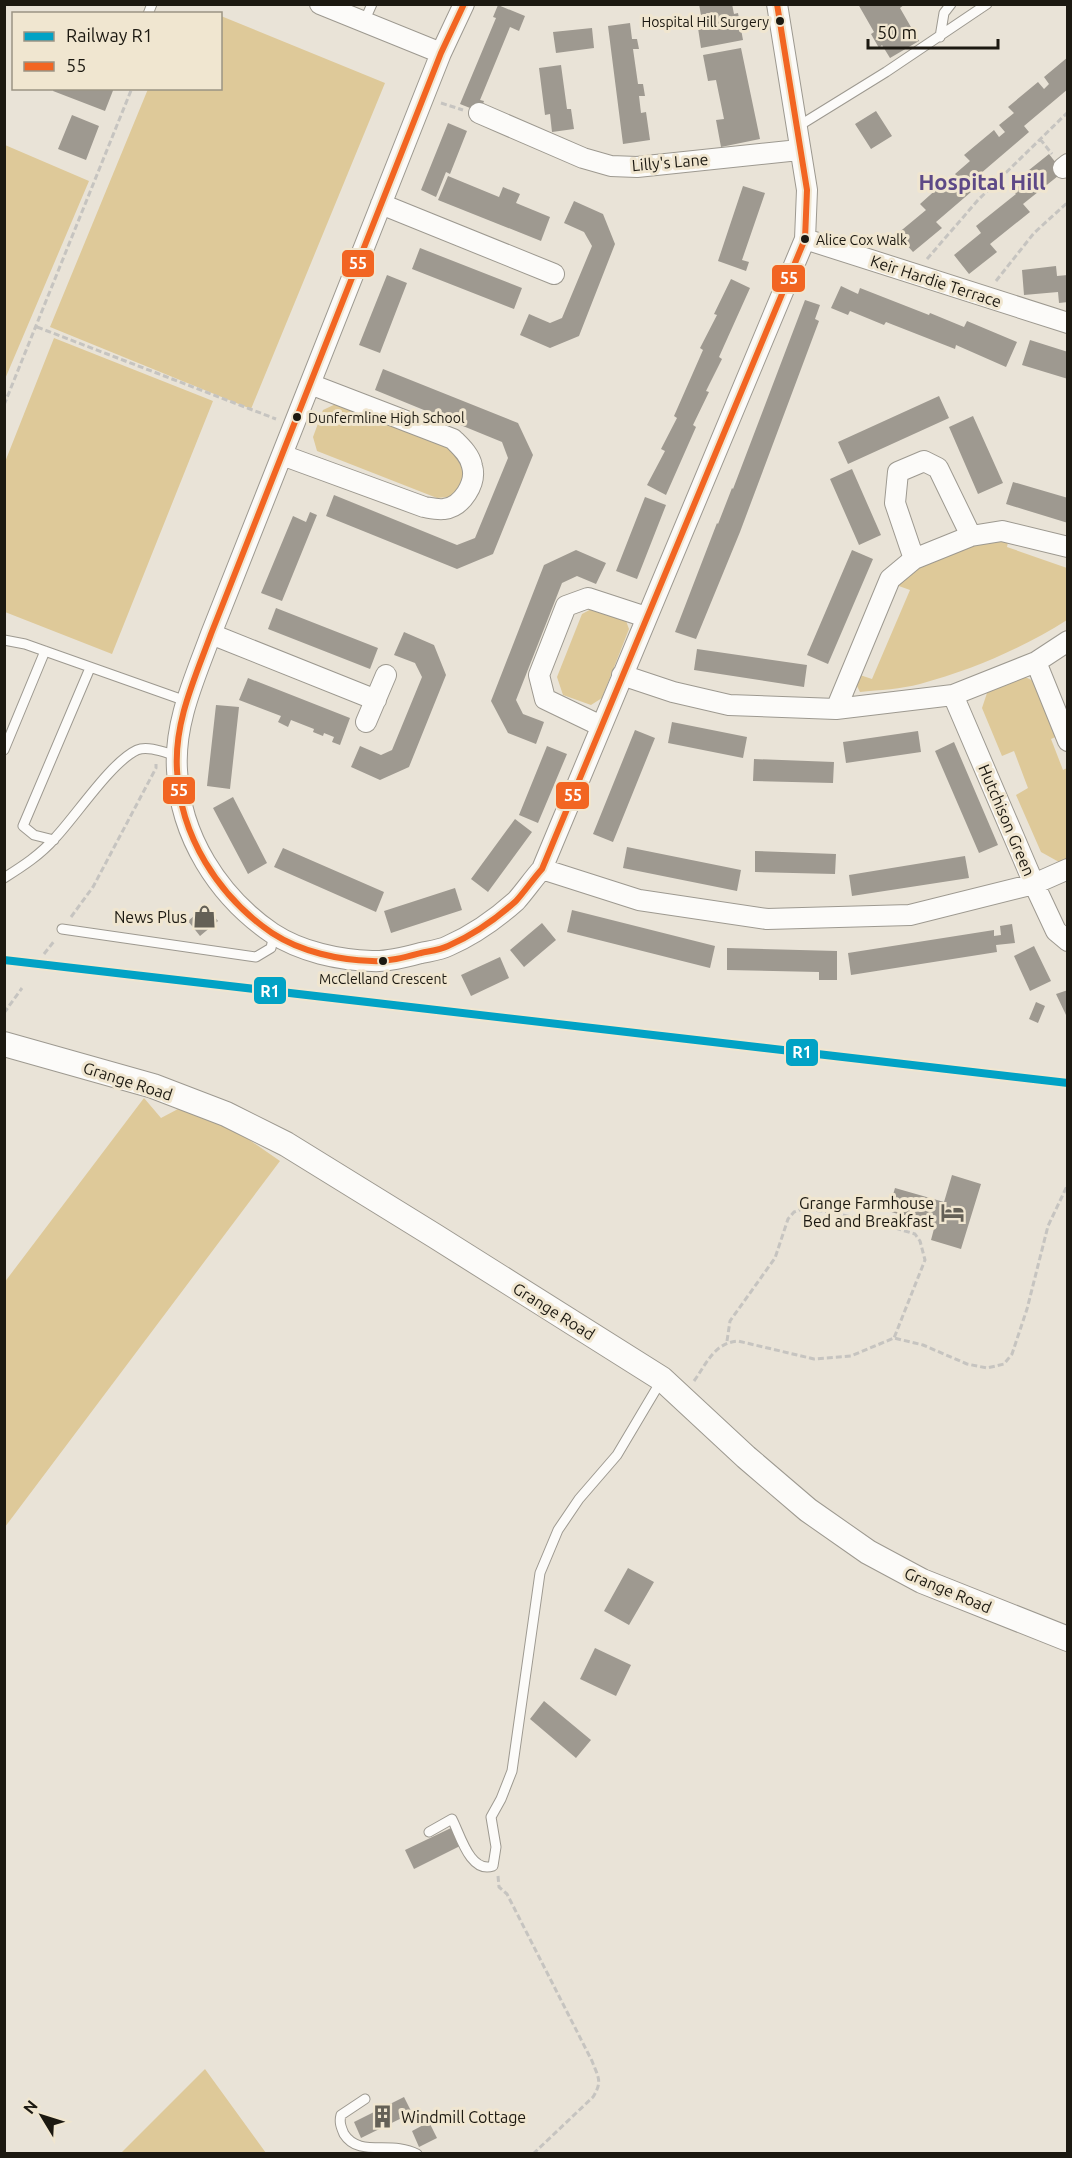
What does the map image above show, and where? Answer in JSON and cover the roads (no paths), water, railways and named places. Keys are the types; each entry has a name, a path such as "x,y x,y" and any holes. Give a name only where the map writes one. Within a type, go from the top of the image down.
{"street":[{"path":"320,4 368,13 441,52"},
{"path":"464,4 441,52 282,455 186,701 178,735 177,756 181,803 195,842 210,872 250,915 274,934 307,950 339,958 374,962 411,956 448,946 485,925 516,900 542,869 805,239 807,190 777,4"},
{"name":"Lilly's Lane","path":"479,113 583,158 611,166 637,167 799,150"},
{"path":"381,204 554,274"},
{"name":"Keir Hardie Terrace","path":"805,239 1068,323"},
{"path":"282,455 424,507 444,509 461,502 471,485 473,467 465,451 453,439 310,384"},
{"path":"914,559 896,503 898,472 924,461 938,468 971,536"},
{"path":"836,709 890,579 914,559 971,536 1002,531 1068,547"},
{"path":"601,726 545,699 539,675 566,606 588,598 646,617"},
{"path":"212,634 376,699"},
{"path":"622,675 673,692 729,705 836,709 953,695 1036,662 1068,641"},
{"path":"1036,662 1068,741"},
{"path":"366,722 386,675"},
{"name":"Hutchison Green","path":"953,695 1034,885 1056,931 1068,941"},
{"path":"542,869 639,900 767,919 910,915 1034,885 1068,869"},
{"name":"Grange Road","path":"4,1044 153,1086 226,1114 286,1144 662,1379 746,1457 808,1510 868,1552 922,1581 1068,1639"}],"lane":[{"path":"940,37 944,13 951,4"},
{"path":"797,127 940,37 987,4"},
{"path":"4,640 45,651 186,701"},
{"path":"4,750 45,651"},
{"path":"54,840 34,835 23,826 90,668"},
{"path":"4,878 33,860 54,840 120,761 139,749 156,750 177,756"},
{"path":"62,929 256,957 271,948 274,934"},
{"path":"429,1832 452,1819 472,1859 479,1866 493,1866 496,1847 491,1817 512,1771 540,1573 558,1530 579,1499 617,1455 662,1379"},
{"path":"364,2099 341,2115 342,2129 348,2141 355,2148 364,2151 398,2148 417,2154"}],"rail line":[{"name":"R1","path":"4,960 1068,1083"}],"place":[{"name":"Hospital Hill Surgery","path":"780,21"},
{"name":"Alice Cox Walk","path":"805,239"},
{"name":"Dunfermline High School","path":"297,417"},
{"name":"News Plus","path":"205,917"},
{"name":"McClelland Crescent","path":"383,961"},
{"name":"Grange Farmhouse Bed and Breakfast","path":"952,1212"},
{"name":"Windmill Cottage","path":"383,2117"}],"district":[{"name":"Hospital Hill","path":"982,182"}]}
